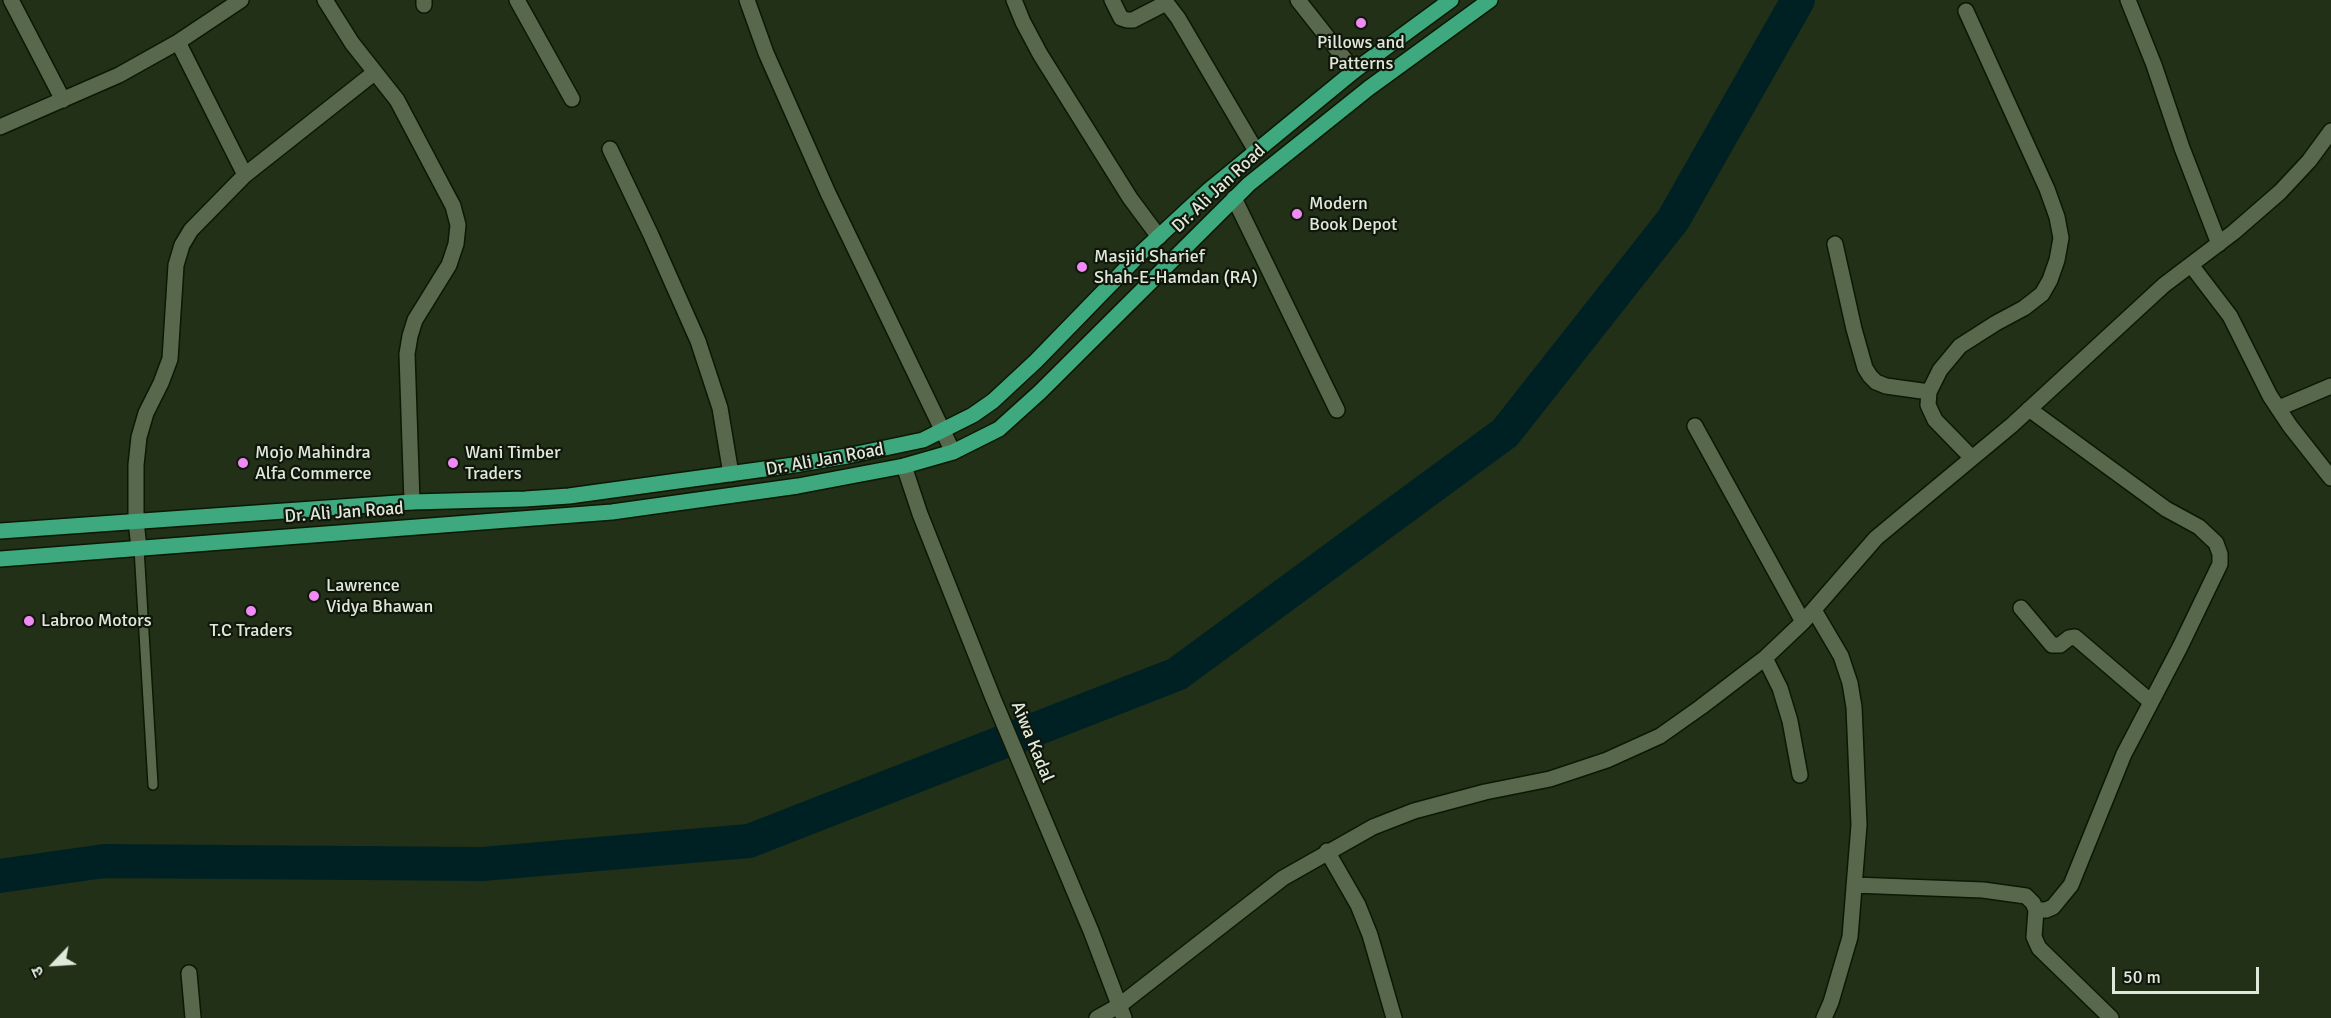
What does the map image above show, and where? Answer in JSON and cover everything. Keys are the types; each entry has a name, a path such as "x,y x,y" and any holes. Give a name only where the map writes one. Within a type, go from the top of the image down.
{"main road":[{"name":"Dr. Ali Jan Road","path":"0,531 412,502 569,496 847,456 923,440 973,415 993,401 1036,362 1077,317 1209,190 1354,71 1451,0"},
{"name":"Dr. Ali Jan Road","path":"0,559 612,512 798,486 904,466 953,452 999,429 1094,340 1249,184 1369,88 1490,0"}],"street":[{"path":"11,0 63,100"},
{"path":"0,127 119,75 178,42 241,0"},
{"path":"325,0 352,43 397,100 453,206 458,225 456,244 449,265 415,320 407,354 412,502"},
{"path":"517,0 572,99"},
{"path":"747,0 766,52 828,193 953,452"},
{"path":"1014,0 1040,54 1130,198 1159,237"},
{"path":"1112,0 1121,18 1127,20 1162,5 1168,5 1256,151"},
{"path":"1298,0 1354,71"},
{"path":"2128,0 2219,243"},
{"path":"1966,11 2048,189 2061,238 2058,260 2042,294 2024,309 1996,323 1960,346 1940,370 1929,392 1928,405 1935,420 1972,458"},
{"path":"178,42 245,175"},
{"path":"139,548 136,521 136,465 139,437 146,413 162,383 170,358 175,276 179,255 191,230 245,175 374,73"},
{"path":"1096,1018 1122,1012 1283,878 1372,826 1414,811 1485,792 1550,779 1606,760 1660,736 1765,658 1803,622 1876,538 2030,409 2164,285 2280,192 2309,161 2331,131"},
{"path":"610,149 698,341 720,408 731,474"},
{"path":"1234,198 1337,410"},
{"path":"1835,244 1854,329 1865,368 1870,376 1876,382 1886,386 1929,392"},
{"path":"2191,265 2230,316 2278,408 2331,478"},
{"path":"2278,408 2331,386"},
{"path":"2030,409 2166,508 2199,527 2216,543 2220,554 2220,564 2124,754 2071,885 2053,907 2036,910"},
{"path":"1695,426 1803,622"},
{"name":"Aiwa Kadal","path":"904,466 920,514 993,698 1122,1012"},
{"path":"2021,608 2052,645 2060,645 2069,638 2076,637 2151,702"},
{"path":"1814,610 1841,656 1854,707 1859,825 1850,937 1824,1018"},
{"path":"1765,658 1780,688 1787,710 1800,775"},
{"path":"1327,851 1358,905 1370,935 1394,1018"},
{"path":"1854,885 1983,890 2026,896 2036,910 2034,937 2039,948 2111,1018"},
{"path":"189,973 193,1018"}],"lane":[{"path":"139,548 153,785"}],"waterway":[{"path":"0,876 104,861 482,864 749,841 1177,674 1505,433 1673,220 1798,0"}],"place":[{"name":"Pillows and Patterns","path":"1361,23"},
{"name":"Modern Book Depot","path":"1297,214"},
{"name":"Masjid Sharief Shah-E-Hamdan (RA)","path":"1082,267"},
{"name":"Mojo Mahindra Alfa Commerce","path":"243,463"},
{"name":"Wani Timber Traders","path":"453,463"},
{"name":"Lawrence Vidya Bhawan","path":"314,596"},
{"name":"T.C Traders","path":"251,611"},
{"name":"Labroo Motors","path":"29,621"}]}
